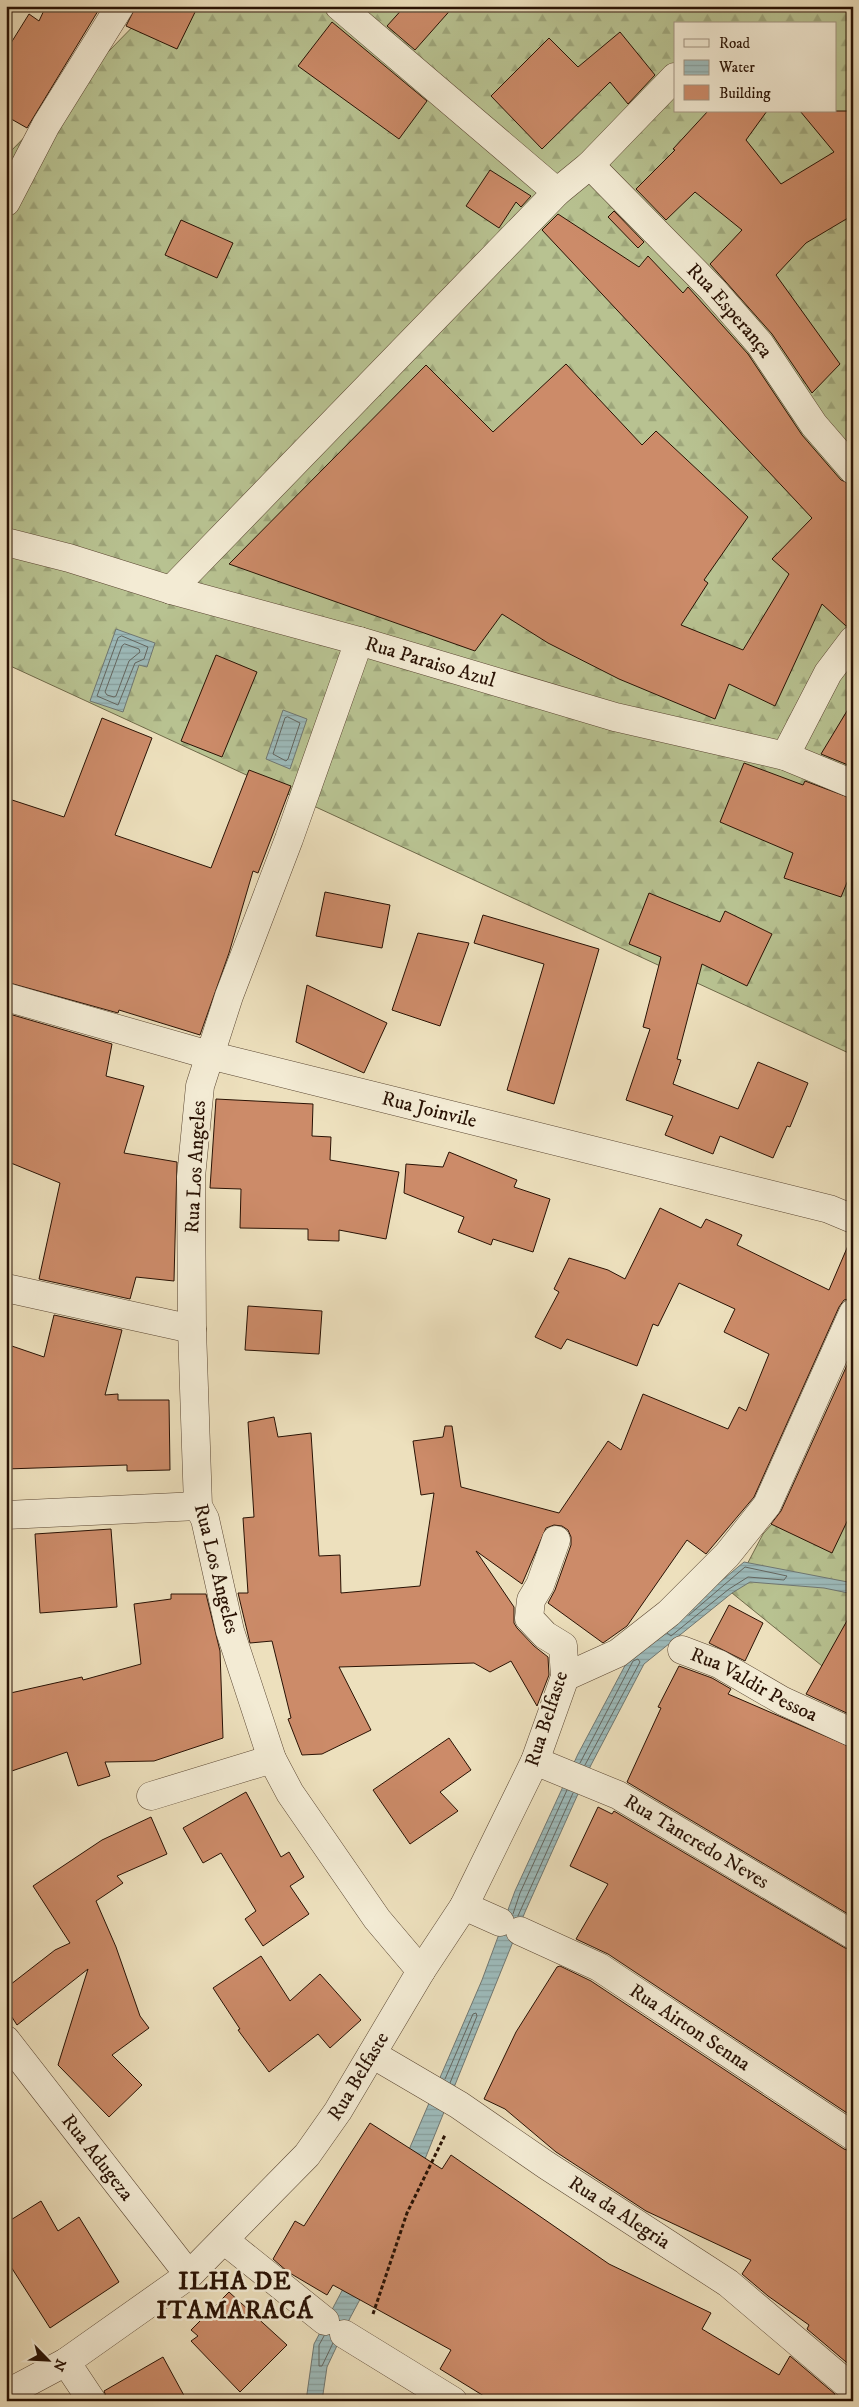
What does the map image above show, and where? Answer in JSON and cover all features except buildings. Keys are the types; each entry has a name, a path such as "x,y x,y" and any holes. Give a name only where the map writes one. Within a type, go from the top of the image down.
{"street":[{"path":"6,202 46,125 120,6"},
{"path":"338,6 557,192"},
{"path":"171,590 557,192 590,165 674,78"},
{"name":"Rua Esperança","path":"590,165 712,289 760,344 814,425 853,470"},
{"name":"Rua Paraiso Azul","path":"6,542 69,558 171,590 359,641 615,717 785,756 853,784"},
{"path":"785,756 828,673 853,640"},
{"name":"Rua Los Angeles","path":"359,641 209,1054 200,1086 192,1168 192,1330 198,1506 205,1519 230,1630 272,1759 290,1793 377,1919 421,1971"},
{"name":"Rua Joinvile","path":"6,997 209,1054 829,1209 853,1219"},
{"path":"6,1288 192,1330"},
{"path":"565,1677 618,1653 669,1614 726,1555 767,1505 853,1313"},
{"path":"6,1515 198,1506"},
{"name":"Rua Belfaste","path":"6,2394 66,2362 189,2275 307,2155 338,2111 421,1971 464,1906 535,1761 565,1677 563,1646 545,1635 529,1618 531,1600 540,1585 556,1540"},
{"name":"Rua Valdir Pessoa","path":"682,1650 719,1664 783,1700 853,1733"},
{"path":"151,1796 272,1759"},
{"name":"Rua Tancredo Neves","path":"535,1761 618,1795 853,1935"},
{"name":"Rua Airton Senna","path":"464,1906 600,1967 853,2136"},
{"name":"Rua Adugeza","path":"6,2040 189,2275"},
{"name":"Rua da Alegria","path":"372,2054 424,2086 457,2103 546,2165 728,2283 853,2389"},
{"path":"224,2240 344,2334 453,2401"},
{"path":"66,2362 92,2401"}],"path":[{"path":"344,2334 407,2213 457,2103"}],"green space":[{"path":"153,6 853,6 853,1055 6,664 6,156"},
{"path":"853,1433 853,1691 732,1593 763,1534"}],"water":[{"path":"116,629 155,643 147,667 139,665 123,712 90,701"},
{"path":"283,710 307,719 290,769 266,759"},
{"path":"744,1562 853,1583 853,1594 824,1588 750,1582 732,1593 644,1664 591,1765 525,1912 393,2238 350,2318 327,2367 322,2401 306,2401 314,2344 377,2224 482,1980 515,1891 578,1754 629,1658"}],"district":[{"name":"ILHA DE ITAMARACÁ","path":"235,2296"}]}
